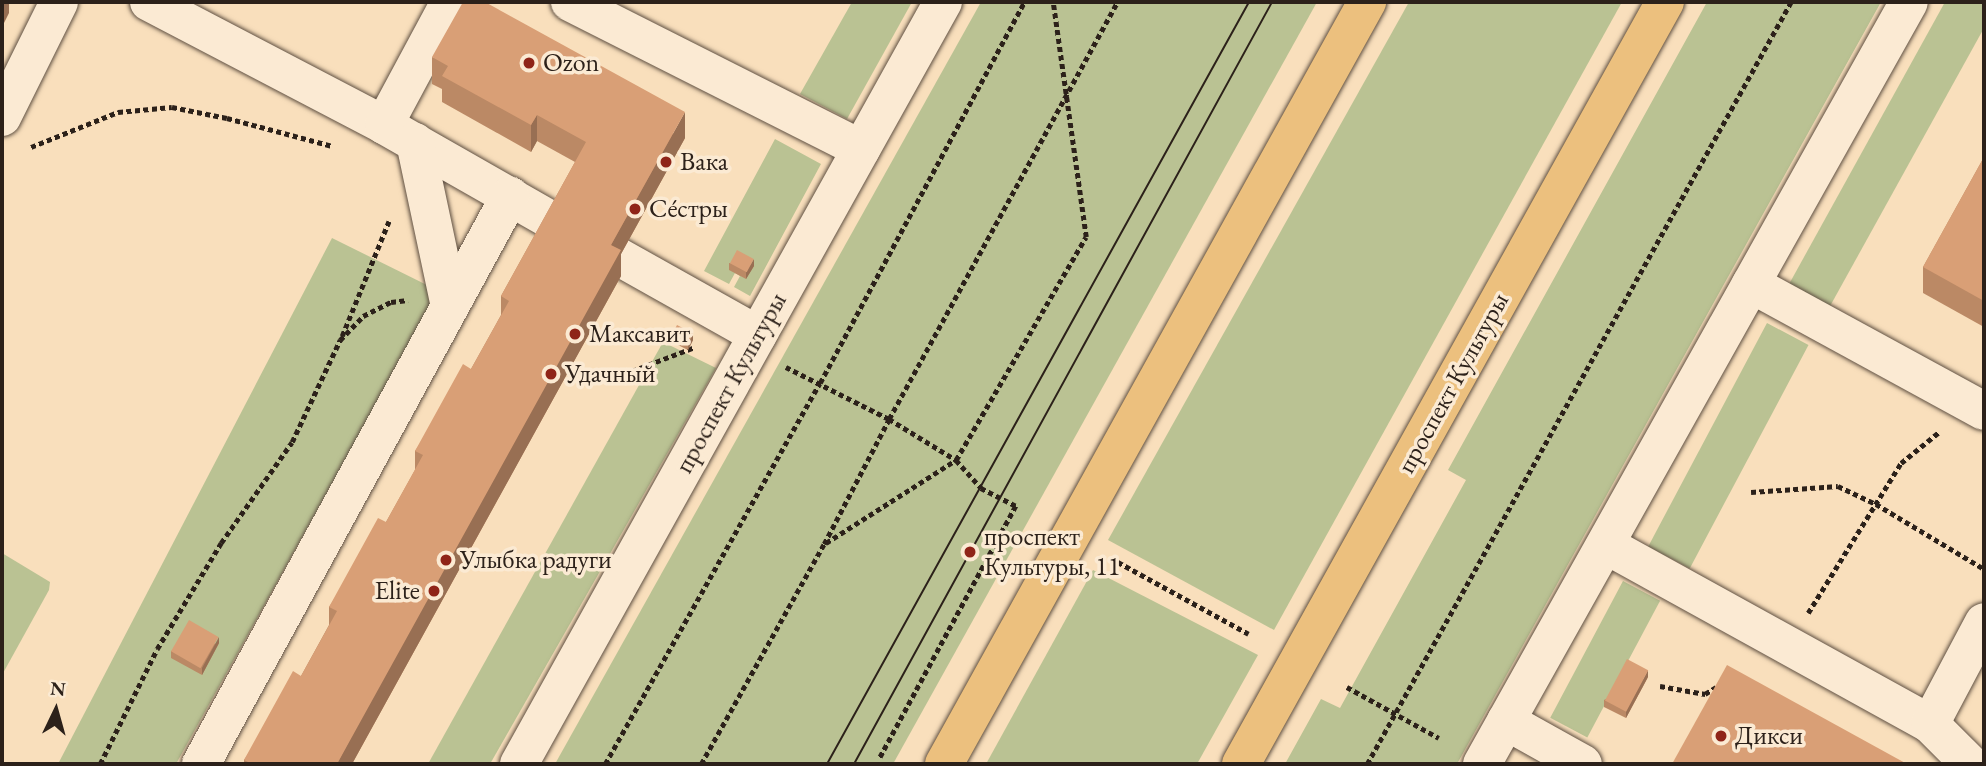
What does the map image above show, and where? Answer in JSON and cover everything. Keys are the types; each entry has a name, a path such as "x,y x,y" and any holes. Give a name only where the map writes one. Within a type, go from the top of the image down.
{"main road":[{"path":"944,764 1367,2"},
{"name":"проспект Культуры","path":"1241,764 1665,2"}],"street":[{"path":"2,117 59,2"},
{"path":"149,2 399,134 556,223"},
{"path":"450,2 399,134 450,306"},
{"path":"570,2 861,149"},
{"name":"проспект Культуры","path":"519,764 768,349 861,149 943,2"},
{"path":"1482,764 1909,2"},
{"path":"201,764 510,196"},
{"path":"619,257 768,349"},
{"path":"1751,284 1978,408"},
{"path":"1606,545 1930,724 1970,764"},
{"path":"1930,724 1984,622"},
{"path":"1506,721 1583,764"}],"path":[{"path":"605,764 820,383 1024,2"},
{"path":"824,544 956,460 1086,237 1068,90 1053,2"},
{"path":"701,764 824,544 889,419 1117,2"},
{"path":"1367,764 1791,2"},
{"path":"22,151 118,111 172,107 227,118 341,149"},
{"path":"100,764 157,649 221,543 292,442 340,340 390,218"},
{"path":"340,340 363,316 391,302 421,299 450,306"},
{"path":"624,374 701,345"},
{"path":"768,349 820,383 889,419 956,460 981,488 1016,506 880,758"},
{"path":"1788,646 1901,463 1978,408"},
{"path":"1751,492 1838,486 1876,504 1984,569"},
{"path":"1118,562 1249,634"},
{"path":"1660,686 1705,694 1717,687"},
{"path":"1347,687 1439,738"}],"green space":[{"path":"852,2 912,2 847,119 800,94"},
{"path":"981,2 1317,2 893,764 555,764"},
{"path":"1409,2 1622,2 1274,630 1108,540"},
{"path":"1707,2 1881,2 1457,764 1285,764 1321,699 1340,708 1466,480 1448,470"},
{"path":"1945,2 1984,2 1984,28 1829,308 1788,286"},
{"path":"775,139 821,164 750,296 734,287 740,276 735,273 729,284 704,271"},
{"path":"332,238 439,291 176,764 58,764"},
{"path":"1767,323 1808,345 1690,568 1648,546"},
{"path":"663,342 716,368 490,764 428,764"},
{"path":"2,553 50,582 49,590 2,675"},
{"path":"1093,570 1258,655 1197,764 986,764"},
{"path":"1623,581 1660,601 1587,738 1550,718"}],"building":[{"path":"463,2 485,2 685,112 611,245 621,250 337,764 252,764 244,760 293,671 301,676 337,611 329,607 378,518 386,522 423,455 415,451 463,364 471,369 509,301 501,296 586,142 537,115 531,125 442,76 448,66 432,57"},
{"path":"1984,157 1984,301 1923,267"},
{"path":"737,250 754,259 747,272 730,263"},
{"path":"677,325 693,333 688,343 672,335"},
{"path":"189,620 218,637 200,668 171,651"},
{"path":"1627,659 1648,670 1626,712 1605,700"},
{"path":"1727,665 1907,764 1672,764"}],"tram line":[{"path":"827,764 1249,2"},
{"path":"854,764 1272,2"}],"place":[{"name":"Ozon","path":"529,63"},
{"name":"Вака","path":"666,162"},
{"name":"Се́стры","path":"635,209"},
{"name":"Максавит","path":"575,334"},
{"name":"Удачный","path":"551,374"},
{"name":"проспект Культуры, 11","path":"970,552"},
{"name":"Улыбка радуги","path":"446,560"},
{"name":"Elite","path":"434,591"},
{"name":"Дикси","path":"1721,736"}]}
